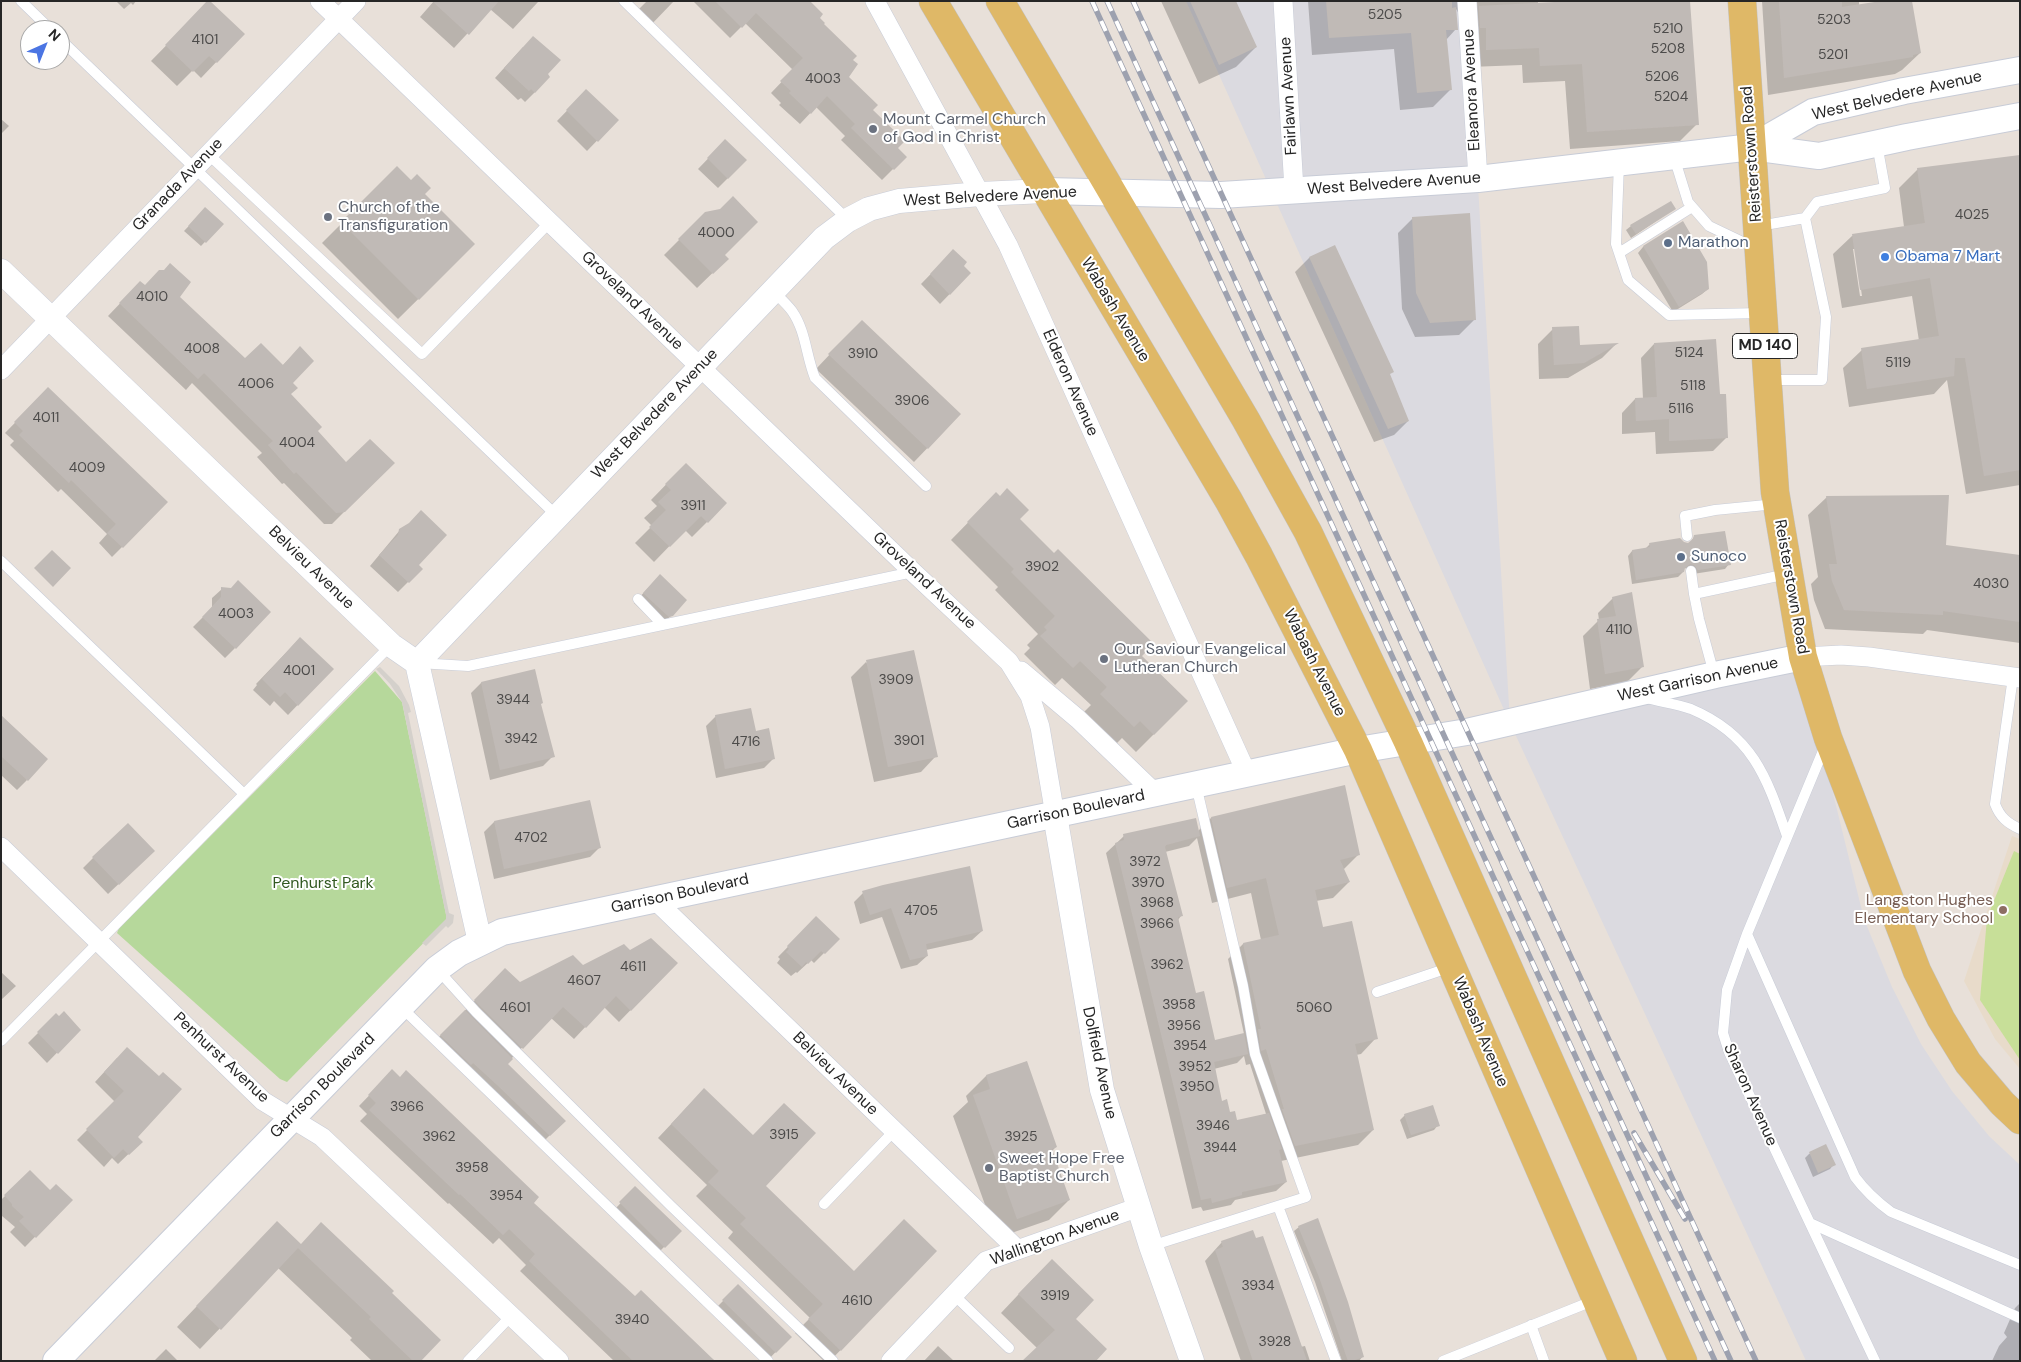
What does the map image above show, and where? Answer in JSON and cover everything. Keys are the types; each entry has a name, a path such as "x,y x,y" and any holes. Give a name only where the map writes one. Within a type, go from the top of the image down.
{"main road":[{"name":"Wabash Avenue","path":"932,1 1228,501 1259,556 1358,750 1623,1361"},
{"path":"1000,1 1278,475 1312,540 1408,742 1683,1361"},
{"name":"Reisterstown Road","path":"1742,1 1776,504 1803,658 1828,738 1917,971 1941,1020 1968,1062 2002,1103 2020,1120"},
{"name":"West Belvedere Avenue","path":"1752,147 1814,112 1904,91 2020,70"},
{"name":"West Belvedere Avenue","path":"1045,191 1204,196 1478,179 1752,147 1819,156 2020,116"},
{"name":"West Garrison Avenue","path":"1467,732 1715,675 1803,658"},
{"name":"Garrison Boulevard","path":"56,1361 438,970 458,953 502,932 1358,750 1467,732"}],"street":[{"name":"Groveland Avenue","path":"320,1 913,572 1009,662 1078,719 1155,793"},
{"name":"Granada Avenue","path":"1,370 356,1"},
{"name":"Elderon Avenue","path":"875,1 1008,245 1247,774"},
{"name":"Fairlawn Avenue","path":"1283,1 1294,190"},
{"name":"Eleanora Avenue","path":"1467,1 1478,179"},
{"name":"West Belvedere Avenue","path":"417,663 824,238 848,220 869,209 899,200 1045,191"},
{"name":"Belvieu Avenue","path":"1,271 391,644 417,663"},
{"name":"West Garrison Avenue","path":"1803,658 1841,654 1869,656 2016,677"},
{"name":"Groveland Avenue","path":"1009,662 1030,696 1040,727 1055,814"},
{"path":"417,663 480,942"},
{"name":"Dolfield Avenue","path":"1055,814 1102,1090 1139,1207 1192,1361"},
{"name":"Penhurst Avenue","path":"1,847 263,1100 322,1138 512,1316 550,1358"},
{"name":"Belvieu Avenue","path":"654,899 1017,1249"},
{"name":"Wallington Avenue","path":"891,1361 986,1261 1139,1207"}],"lane":[{"path":"21,1 41,20"},
{"path":"624,1 848,220"},
{"path":"70,48 422,354 550,222"},
{"path":"1673,156 1688,202 1709,226 1758,238 1805,218 1816,202 1885,188 1877,144"},
{"path":"202,161 557,516"},
{"path":"1619,162 1616,244 1628,280 1669,315 1763,312"},
{"path":"1619,253 1692,207"},
{"path":"1767,380 1822,380 1826,317 1805,218"},
{"path":"773,291 792,309 800,324 805,338 809,363 815,378 926,486"},
{"path":"1687,536 1685,516 1716,510 1776,504"},
{"path":"1,561 244,794"},
{"path":"1691,571 1699,619 1715,675"},
{"path":"417,663 468,666 913,572"},
{"path":"1694,594 1788,574"},
{"path":"638,599 663,625"},
{"path":"1,1041 391,644"},
{"path":"2016,677 1995,804 1999,814 2008,823 2020,829"},
{"path":"1631,694 1689,708 1714,720 1737,737 1757,763 1769,785 1787,836"},
{"name":"Sharon Avenue","path":"1828,738 1747,934 1727,990 1723,1033 1729,1052 1875,1361"},
{"path":"1152,1246 1306,1196 1255,1054 1243,986 1196,784"},
{"path":"2008,823 2020,825"},
{"path":"1747,934 1855,1177 1864,1190 1891,1212 2020,1265"},
{"path":"1377,992 1452,966"},
{"path":"438,970 476,1012 671,1206 833,1361"},
{"path":"401,1007 768,1361"},
{"path":"824,1204 894,1131"},
{"path":"1278,1206 1336,1361"},
{"path":"1810,1223 2020,1318"},
{"path":"954,1295 1010,1348"},
{"path":"1443,1361 1596,1299"},
{"path":"468,1361 512,1316"},
{"path":"1531,1325 1544,1361"}],"shaded area":[{"path":"1186,1 1467,1 1510,722 1799,656 1864,919 1892,987 1921,1044 1952,1091 1989,1136 2020,1165 2020,1361 1806,1361 1510,723"},
{"path":"380,667 399,686 409,705 411,712 408,713 449,913 454,915 453,923 448,928 446,926 426,946 422,943 446,919 446,915 402,702 390,684 376,669"},
{"name":"Langston Hughes Elementary School","path":"2012,836 2020,839 2020,1069 1995,1039 1964,981"}],"green space":[{"name":"Penhurst Park","path":"375,671 402,702 447,919 287,1082 280,1079 117,933 119,928"},
{"name":"Langston Hughes Elementary School","path":"2014,851 2020,854 2020,1060 1980,1000 1987,918"}],"building":[{"path":"207,1 210,1 245,34 217,63 209,56 193,72 165,45"},
{"path":"432,1 499,1 469,35"},
{"path":"715,1 810,1 823,14 820,18 824,24 857,56 853,60 858,64 849,77 878,105 873,110 905,141 898,148 907,157 894,170 851,128 855,124 827,96 811,114 789,93 791,91 780,81 803,58 756,13 742,28"},
{"path":"1190,1 1236,1 1257,47 1219,65"},
{"path":"1326,1 1452,1 1452,8 1456,7 1458,30 1446,30 1452,90 1417,93 1411,33 1329,38"},
{"path":"1573,1 1690,1 1699,125 1587,132 1582,64 1540,66 1539,48 1486,50 1486,28 1480,28 1479,6"},
{"path":"1779,1 1842,1 1842,7 1881,1 1912,1 1921,53 1913,55 1913,57 1784,78"},
{"path":"533,36 561,60 548,74 550,77 535,93 531,89 529,91 504,68"},
{"path":"586,89 619,120 598,142 566,110"},
{"path":"725,139 747,160 728,179 707,158"},
{"path":"2020,155 2020,470 1984,476 1965,358 1955,358 1954,376 1867,389 1861,348 1939,336 1930,278 1860,290 1852,234 1925,223 1917,168"},
{"path":"397,166 411,180 417,174 431,188 425,194 475,244 419,300 341,222"},
{"path":"733,196 758,222 725,255 729,259 713,274 678,239 705,212 720,209"},
{"path":"1671,201 1676,209 1636,234 1630,225"},
{"path":"205,207 224,224 206,243 188,226"},
{"path":"1470,213 1476,320 1430,323 1416,293 1412,217"},
{"name":"Marathon","path":"1683,221 1707,262 1709,289 1679,307 1643,246"},
{"path":"1335,245 1394,372 1390,374 1409,421 1388,429 1309,257"},
{"path":"953,249 967,262 964,266 971,273 950,295 930,274"},
{"path":"170,263 191,282 180,297 245,358 261,343 283,365 300,346 314,361 293,383 298,388 291,394 322,427 318,431 346,462 370,439 395,463 345,512 336,513 296,472 294,474 268,445 273,441 204,373 198,379 119,303 140,281 145,285 159,270 164,270"},
{"path":"862,320 961,414 928,449 828,354"},
{"path":"1579,326 1580,345 1619,343 1584,363 1554,365 1552,327"},
{"path":"1716,339 1720,394 1726,394 1728,438 1669,441 1669,419 1636,421 1635,398 1657,397 1654,343"},
{"path":"48,387 168,502 123,548 107,533 116,524 71,480 69,483 19,435 23,431 14,422"},
{"path":"686,463 727,503 708,523 701,516 670,547 649,527 666,510 658,502 671,490 665,484"},
{"name":"Our Saviour Evangelical Lutheran Church","path":"1007,488 1029,510 1020,519 1054,553 1058,549 1154,644 1142,656 1188,701 1154,735 1140,721 1134,727 1100,694 1107,687 1080,661 1073,668 1040,636 1047,630 1044,627 1055,616 1011,572 1014,569 967,522 996,492 1000,496"},
{"path":"1949,495 1946,545 2020,555 2020,622 1943,611 1943,615 1844,610 1832,581 1829,564 1837,564 1826,496"},
{"path":"421,510 447,535 419,565 423,569 409,583 379,555 398,535 399,529 409,523"},
{"name":"Sunoco","path":"1725,531 1731,565 1698,570 1694,565 1690,564 1685,568 1684,572 1636,580 1632,550 1650,547 1649,543 1680,538 1688,543 1693,539 1694,535"},
{"path":"52,550 71,568 53,587 34,568"},
{"path":"660,574 687,600 673,616 669,617 643,593"},
{"path":"238,580 271,612 236,649 202,617 221,597 221,587 231,588"},
{"path":"1632,592 1644,667 1605,674 1597,619 1616,616 1612,597"},
{"path":"300,637 334,669 298,706 285,692 280,697 262,679"},
{"path":"914,650 938,757 888,767 866,660"},
{"path":"535,669 543,703 541,704 555,757 500,770 481,682"},
{"path":"751,708 756,731 769,728 775,759 725,769 715,715"},
{"path":"1,715 48,759 28,781 1,756"},
{"path":"1345,785 1360,855 1340,860 1350,882 1315,890 1323,927 1352,921 1378,1039 1355,1044 1374,1130 1295,1146 1282,1109 1284,1109 1266,1049 1261,1051 1258,1029 1261,1029 1243,943 1279,935 1266,878 1227,888 1211,817"},
{"path":"590,800 601,848 504,869 494,821"},
{"path":"1196,818 1200,836 1166,845 1165,847 1183,916 1178,917 1196,993 1204,991 1215,1040 1244,1033 1248,1054 1214,1062 1222,1101 1227,1099 1230,1112 1235,1111 1237,1120 1269,1113 1282,1149 1279,1150 1287,1182 1242,1192 1242,1195 1212,1203 1211,1198 1201,1200 1115,843 1124,840 1123,834"},
{"path":"128,823 155,851 119,885 92,857"},
{"path":"970,866 983,931 926,944 928,956 910,960 891,908 870,915 862,891"},
{"path":"816,916 840,939 825,954 821,951 808,964 806,962 802,967 786,952 789,949 787,946"},
{"path":"651,938 678,963 631,1011 616,996 586,1028 563,1007 523,1049 474,1000 505,968 520,982 573,955 583,965 624,944 630,950"},
{"path":"465,1010 513,1059 508,1064 566,1121 550,1136 496,1084 473,1063 471,1065 440,1035"},
{"path":"64,1011 81,1030 58,1054 37,1032 56,1013 59,1016"},
{"path":"127,1047 159,1076 163,1072 182,1089 138,1137 143,1142 129,1155 123,1149 114,1158 86,1129 124,1091 104,1072"},
{"path":"1027,1061 1057,1147 1052,1149 1070,1200 1017,1219 973,1095 990,1089 986,1075"},
{"path":"392,1069 400,1077 406,1070 539,1197 534,1203 635,1296 641,1290 715,1361 633,1361 529,1261 535,1254 509,1229 503,1235 369,1110 376,1103 368,1095"},
{"path":"704,1088 753,1135 784,1103 816,1133 766,1186 854,1271 904,1219 937,1251 841,1351 808,1319 823,1304 740,1224 746,1218 708,1182 719,1171 671,1124"},
{"path":"1433,1105 1440,1126 1411,1135 1404,1114"},
{"path":"1826,1144 1836,1165 1818,1173 1809,1152"},
{"path":"30,1170 50,1190 56,1184 73,1200 36,1238 19,1221 24,1217 4,1195"},
{"path":"635,1186 682,1231 665,1248 619,1202"},
{"path":"1318,1218 1348,1302 1364,1357 1352,1361 1348,1361 1319,1277 1298,1226"},
{"path":"277,1221 301,1244 321,1222 394,1291 392,1293 441,1340 421,1361 413,1361 369,1319 371,1317 298,1248 221,1330 196,1306"},
{"path":"1253,1230 1256,1238 1263,1236 1307,1361 1253,1361 1215,1250 1223,1247 1221,1241"},
{"path":"1052,1259 1094,1300 1076,1319 1107,1349 1096,1361 1022,1361 1055,1330 1018,1294"},
{"path":"738,1284 792,1337 776,1353 722,1300"}],"railway":[{"path":"1092,1 1715,1361"},
{"path":"1107,1 1731,1361"},
{"path":"1133,1 1756,1361"},
{"path":"1634,1133 1685,1219"}],"place":[{"name":"Mount Carmel Church of God in Christ","path":"873,129"},
{"name":"Church of the Transfiguration","path":"328,217"},
{"name":"Marathon","path":"1668,243"},
{"name":"Obama 7 Mart","path":"1885,257"},
{"name":"Sunoco","path":"1681,557"},
{"name":"Our Saviour Evangelical Lutheran Church","path":"1104,659"},
{"name":"Langston Hughes Elementary School","path":"2003,910"},
{"name":"Sweet Hope Free Baptist Church","path":"989,1168"}]}
